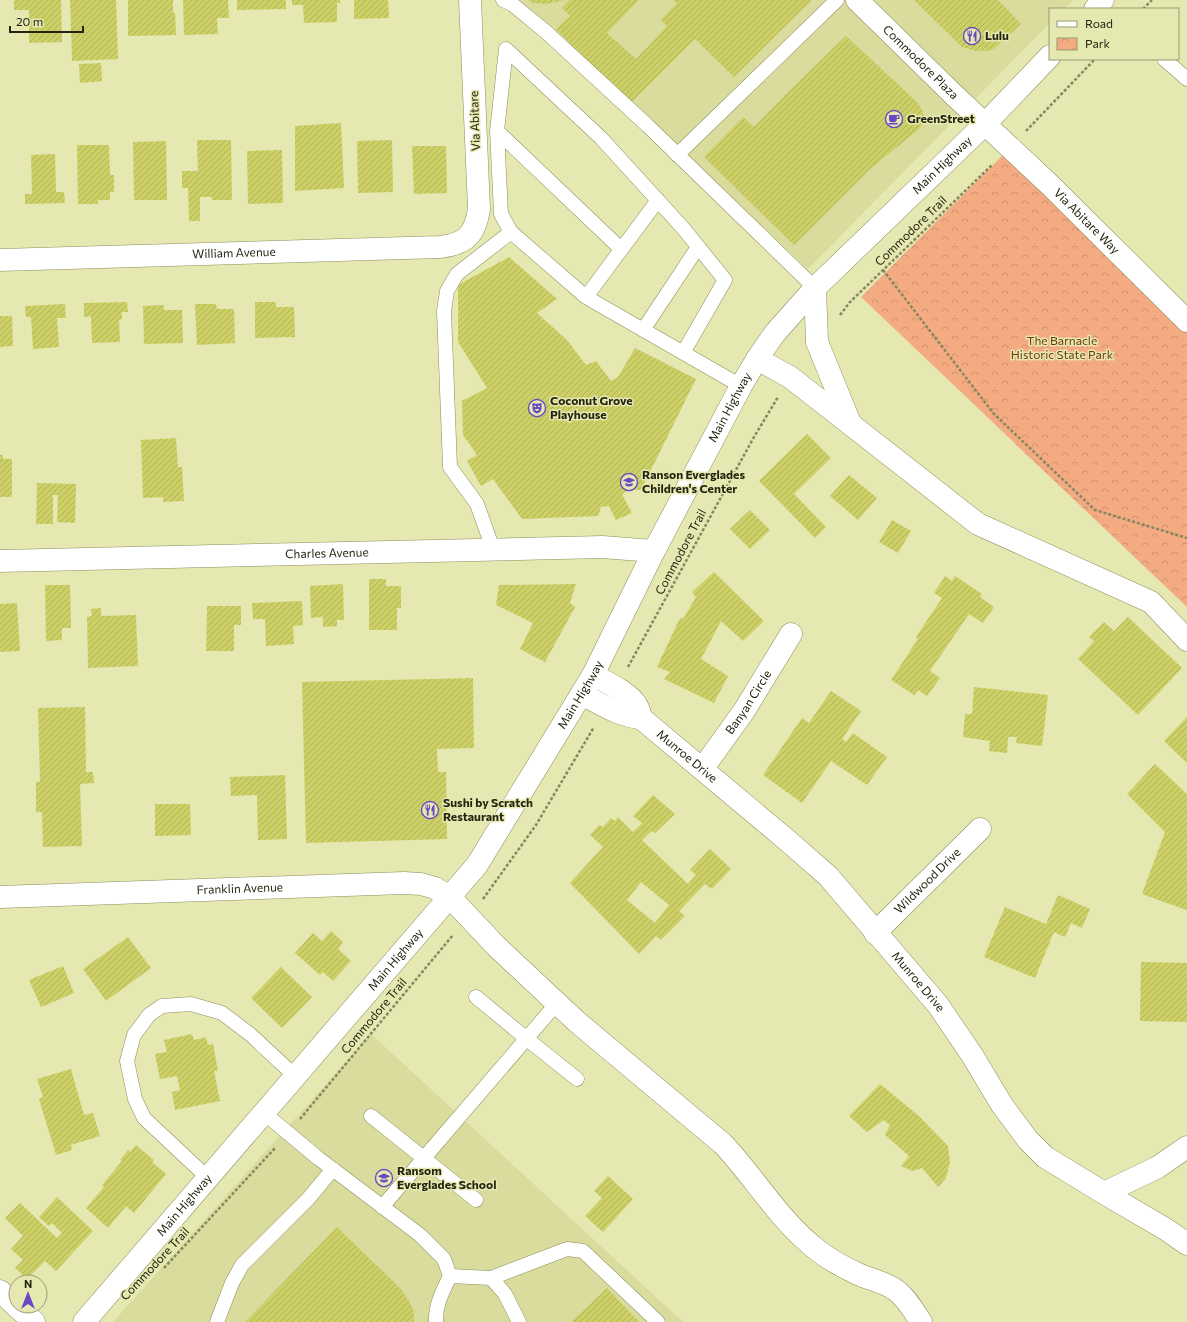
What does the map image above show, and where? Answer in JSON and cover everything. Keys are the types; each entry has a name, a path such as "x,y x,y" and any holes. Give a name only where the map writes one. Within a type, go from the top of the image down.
{"street":[{"name":"Via Abitare","path":"466,238 473,231 477,221 479,209 470,0"},
{"name":"Commodore Plaza","path":"857,0 985,124"},
{"name":"Main Highway","path":"84,1322 477,865 594,675 654,551 741,386 775,333 815,288 985,124 1049,57"},
{"name":"Via Abitare Way","path":"985,124 1050,185 1187,321"},
{"name":"William Avenue","path":"0,260 440,247 458,244 466,238"},
{"path":"815,288 817,342 850,424"},
{"path":"757,359 790,377 978,524 1151,602 1187,640"},
{"name":"Charles Avenue","path":"0,561 602,547 654,551"},
{"name":"Banyan Circle","path":"703,768 744,711 791,634"},
{"name":"Munroe Drive","path":"594,675 632,699 637,705 641,718"},
{"name":"Munroe Drive","path":"582,694 622,714 641,718 703,768 812,861 828,876 875,933 923,986 953,1025 1002,1105 1028,1140 1045,1157 1167,1230 1187,1244"},
{"name":"Wildwood Drive","path":"875,933 980,829"},
{"name":"Franklin Avenue","path":"0,897 404,883 421,884 435,888 450,897 469,915 496,946 576,1021 723,1144 737,1158 789,1224 805,1240 834,1262 858,1274 884,1283 896,1290 904,1297 921,1322"},
{"path":"1104,1193 1158,1167 1187,1147"},
{"path":"0,1291 8,1298"},
{"path":"25,1314 34,1322"}],"lane":[{"path":"504,0 512,4 545,31 815,288"},
{"path":"677,155 837,0"},
{"path":"683,353 725,280 683,228 601,138 506,48 497,131 501,214 511,232 586,297 683,353 741,386"},
{"path":"1165,60 1187,79"},
{"path":"497,131 622,249"},
{"path":"586,297 658,200"},
{"path":"493,549 477,504 450,468 444,311 447,291 457,274 511,232"},
{"path":"643,330 698,247"},
{"path":"476,997 577,1079"},
{"path":"382,1207 557,1003"},
{"path":"208,1178 144,1118 135,1099 127,1061 134,1035 149,1015 162,1006 191,1004 222,1013 251,1035 296,1077"},
{"path":"264,1113 318,1158 420,1235 444,1259 450,1276 441,1294 436,1313 436,1322"},
{"path":"371,1116 476,1200"},
{"path":"217,1322 232,1282 242,1265 308,1199 333,1169"},
{"path":"450,1276 491,1278 567,1249 583,1251 658,1322"},
{"path":"491,1278 505,1294 519,1322"}],"path":[{"path":"1145,8 1152,0"},
{"path":"1023,133 1094,60"},
{"name":"Commodore Trail","path":"838,316 850,302 997,160"},
{"path":"883,270 994,414 1095,510 1187,538"},
{"name":"Commodore Trail","path":"627,669 778,396"},
{"name":"Commodore Trail","path":"300,1119 497,881 536,825 596,723"},
{"name":"Commodore Trail","path":"162,1270 274,1148"}],"shaded area":[{"path":"515,0 1073,0 1065,8 1049,8 1049,24 808,269"},
{"name":"Ransom Everglades School","path":"371,1034 683,1322 113,1322"}],"green space":[{"name":"The Barnacle Historic State Park","path":"1004,154 1187,326 1187,607 861,297"}],"building":[{"path":"14,0 61,0 62,42 29,43 29,10 14,10"},
{"path":"70,0 116,0 118,59 72,61"},
{"path":"128,0 173,0 176,35 128,36"},
{"path":"183,0 228,0 229,18 217,18 218,34 184,35"},
{"path":"237,0 286,0 286,9 237,10"},
{"path":"292,0 340,0 340,3 337,3 337,22 304,23 303,5 292,5"},
{"path":"354,0 388,0 389,18 354,19"},
{"path":"528,0 565,0 546,4 534,3"},
{"path":"570,0 639,0 607,33 636,59 667,26 661,20 677,3 674,0 812,0 734,77 695,39 630,104 556,29 570,16 562,8"},
{"path":"914,0 998,0 1021,24 994,49 975,51 962,47"},
{"path":"846,36 917,102 923,112 924,122 919,129 869,170 794,245 704,157 743,117 754,127"},
{"path":"101,63 102,81 80,83 79,64"},
{"path":"341,123 344,188 295,191 295,126"},
{"path":"197,140 231,140 232,200 212,200 212,197 200,197 200,221 189,221 188,188 182,188 182,171 198,171"},
{"path":"392,140 393,192 358,193 357,141"},
{"path":"166,141 167,200 134,200 133,142"},
{"path":"77,145 109,145 110,175 114,175 114,192 110,192 110,200 98,200 98,204 78,204"},
{"path":"412,146 446,146 447,193 414,194"},
{"path":"282,150 283,203 248,204 247,151"},
{"path":"55,154 56,192 64,192 65,203 25,204 25,194 32,194 31,155"},
{"path":"509,257 557,299 537,313 567,340 586,365 596,361 611,381 618,377 635,348 696,379 641,490 628,490 622,494 632,513 616,520 609,506 601,507 598,516 522,519 493,479 481,486 467,461 477,455 463,435 462,401 487,388 458,342 458,285"},
{"path":"127,302 128,312 122,312 122,319 119,320 120,342 92,343 91,316 84,317 84,303"},
{"path":"255,302 276,302 276,307 294,307 295,337 255,338"},
{"path":"65,304 66,318 57,318 59,347 33,349 31,317 26,317 25,306"},
{"path":"195,304 216,304 217,309 234,309 235,343 197,345"},
{"path":"164,305 164,310 182,310 183,343 144,344 143,306"},
{"path":"0,316 12,316 13,346 0,347"},
{"path":"807,434 831,458 794,494 826,527 815,538 759,481"},
{"path":"176,438 178,467 182,467 184,501 163,502 163,497 143,498 141,440"},
{"path":"0,455 3,455 3,459 12,459 12,497 0,497"},
{"path":"849,475 877,498 858,520 830,496"},
{"path":"37,483 76,484 75,523 57,522 58,495 53,495 53,524 36,524"},
{"path":"750,510 770,530 750,549 730,529"},
{"path":"892,520 911,531 898,553 879,542"},
{"path":"714,572 764,621 743,641 721,621 701,659 728,676 714,703 664,679 670,672 657,667 680,618 683,619 696,597 692,592"},
{"path":"945,576 952,581 955,576 982,594 980,597 994,607 983,623 969,614 930,671 940,678 927,696 918,690 914,695 891,680 918,639 916,637 942,598 934,593"},
{"path":"369,579 386,579 386,586 401,586 401,608 397,608 397,630 369,630"},
{"path":"343,584 344,620 337,620 337,626 323,627 323,617 311,618 310,586"},
{"path":"576,584 570,603 575,607 545,662 520,649 533,623 496,605 499,585"},
{"path":"45,585 70,585 71,628 62,628 62,640 46,641"},
{"path":"302,601 303,625 293,626 294,644 266,646 265,619 253,619 252,603"},
{"path":"17,603 20,651 0,652 0,604"},
{"path":"207,606 241,606 241,625 234,625 234,651 206,651"},
{"path":"101,608 101,616 136,615 138,666 88,668 87,617 92,616 91,609"},
{"path":"1128,617 1182,668 1138,715 1078,659 1094,641 1089,637 1104,622 1114,631"},
{"path":"473,678 474,748 437,749 438,772 446,772 447,839 306,843 302,682"},
{"path":"974,687 1048,695 1042,746 1016,743 1017,737 1008,737 1007,753 989,751 990,741 963,737 965,714 972,714"},
{"path":"831,691 861,711 842,739 846,742 853,733 887,757 867,785 831,761 802,803 763,775 802,718 809,723"},
{"path":"85,707 86,772 93,772 94,783 80,784 82,846 43,847 42,812 36,812 36,782 40,782 38,708"},
{"path":"1187,717 1187,763 1164,741"},
{"path":"1155,764 1187,794 1186,910 1142,894 1165,832 1127,794"},
{"path":"285,775 287,839 258,840 257,795 231,796 230,777"},
{"path":"653,795 675,814 655,833 651,831 642,840 688,884 696,875 690,870 710,849 731,869 712,889 705,884 679,911 685,916 661,940 656,936 639,954 570,883 603,847 590,835 599,825 603,827 611,818 615,821 618,817 633,832 642,823 633,816","holes":["641,882 669,905 655,923 627,900"]},
{"path":"155,804 190,804 191,835 155,836"},
{"path":"1058,895 1090,909 1082,928 1071,923 1065,937 1054,932 1035,978 984,957 1005,907 1046,924"},
{"path":"331,931 343,942 338,949 351,961 333,981 323,972 320,975 295,953 313,933 322,941"},
{"path":"128,937 151,968 106,1001 83,969"},
{"path":"1141,962 1187,963 1187,1022 1140,1021"},
{"path":"63,966 74,993 41,1007 29,980"},
{"path":"281,967 312,997 282,1028 251,998"},
{"path":"192,1034 194,1040 206,1037 208,1045 213,1044 218,1071 214,1071 220,1101 175,1110 172,1092 180,1090 177,1076 160,1079 155,1054 167,1052 164,1040"},
{"path":"71,1069 84,1115 93,1113 100,1136 71,1145 72,1150 56,1155 39,1099 43,1097 37,1079"},
{"path":"880,1084 919,1116 948,1146 950,1162 946,1178 938,1187 922,1168 913,1171 901,1166 909,1156 885,1135 890,1125 884,1120 867,1132 849,1116"},
{"path":"136,1145 154,1160 152,1162 166,1174 134,1213 126,1206 108,1228 86,1208 104,1187 102,1185 122,1161 120,1160 128,1150 130,1152"},
{"path":"608,1176 633,1199 603,1232 585,1216 602,1198 594,1191"},
{"path":"57,1197 93,1231 56,1271 45,1261 32,1274 22,1274 15,1268 23,1260 11,1249 23,1236 5,1218 20,1203 57,1238 62,1233 52,1223 49,1226 39,1217"},
{"path":"337,1227 400,1288 414,1311 414,1322 245,1322"},
{"path":"607,1288 639,1322 571,1322"}],"place":[{"name":"Lulu","path":"972,36"},
{"name":"GreenStreet","path":"894,119"},
{"name":"Coconut Grove Playhouse","path":"537,408"},
{"name":"Ranson Everglades Children's Center","path":"629,482"},
{"name":"Sushi by Scratch Restaurant","path":"430,810"},
{"name":"Ransom Everglades School","path":"384,1178"}]}
